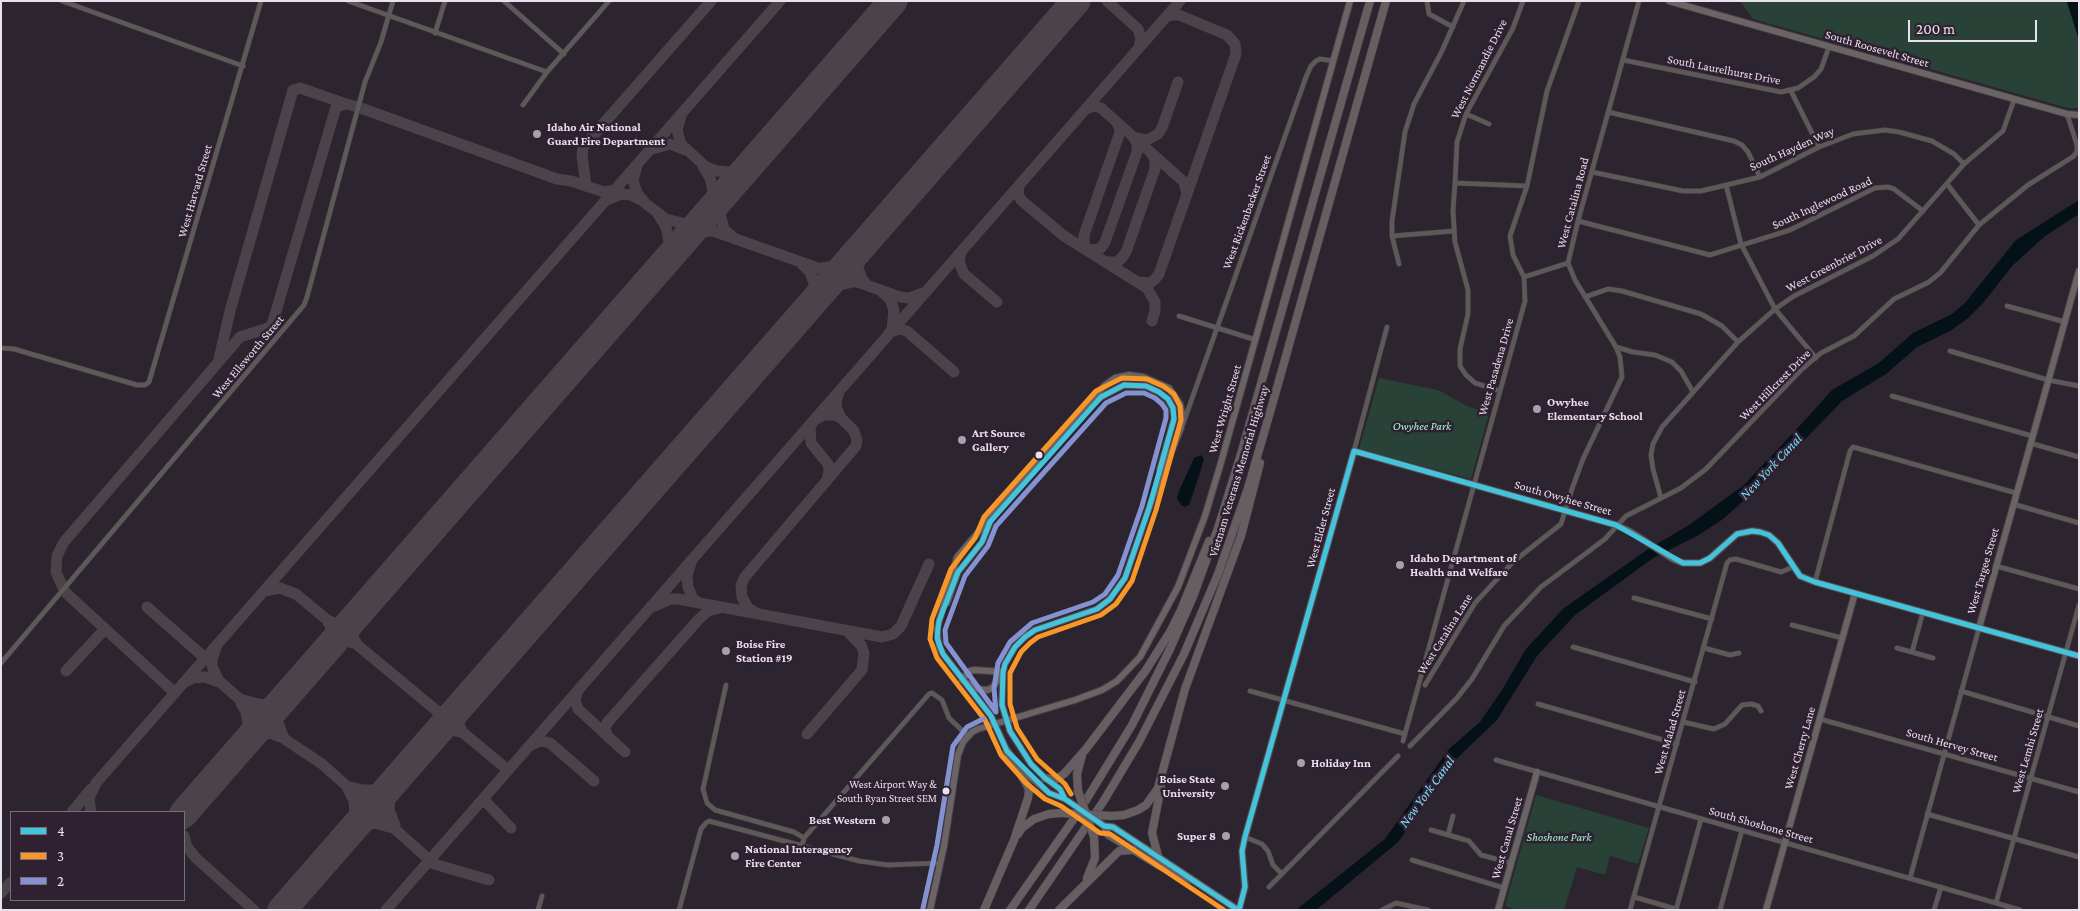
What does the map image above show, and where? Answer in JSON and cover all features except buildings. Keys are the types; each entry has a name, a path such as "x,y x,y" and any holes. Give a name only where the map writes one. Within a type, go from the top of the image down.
{"highway":[{"name":"Vietnam Veterans Memorial Highway","path":"1010,910 1091,793 1140,709 1182,622 1210,551 1241,454 1370,1"},
{"name":"Vietnam Veterans Memorial Highway","path":"1029,910 1112,788 1170,685 1207,602 1230,544 1271,409 1386,1"},
{"path":"1158,856 1152,834 1164,771 1184,690 1241,536 1258,474 1271,409"},
{"path":"1045,778 1054,780 1064,774 1086,749 1146,670 1170,632 1193,581 1241,454"},
{"path":"1082,886 1093,865 1096,851 1087,813 1078,791 1079,764 1086,749"},
{"path":"984,910 1014,840 1028,798 1029,790 1007,751"},
{"path":"1014,840 1022,828 1034,818 1049,814 1087,813 1111,816 1129,814 1146,804 1158,788 1164,771"},
{"path":"1059,910 1119,851 1133,850"}],"main road":[{"path":"1087,813 1104,826 1108,835 1159,866 1192,880"},
{"path":"1104,826 1113,827 1239,910"}],"street":[{"path":"62,1 242,66"},
{"name":"West Harvard Street","path":"1,348 14,349 137,385 145,385 151,378 261,1"},
{"path":"348,1 547,72"},
{"name":"West Ellsworth Street","path":"1,663 304,305 308,297 360,99 381,42 393,1"},
{"path":"435,33 446,1"},
{"path":"504,1 564,54"},
{"path":"523,105 547,72 609,1"},
{"name":"West Wright Street","path":"968,736 978,729 1006,722 1102,690 1117,681 1140,657 1178,588 1205,516 1350,1"},
{"path":"1427,1 1429,14 1453,27"},
{"path":"1399,264 1392,236 1393,208 1406,132 1422,86 1453,27 1464,1"},
{"name":"West Normandie Drive","path":"1500,391 1475,383 1460,366 1460,349 1468,314 1468,290 1455,242 1454,183 1457,142 1466,114 1513,28 1523,1"},
{"name":"West Pasadena Drive","path":"1403,742 1525,301 1524,277 1513,255 1510,236 1528,186 1547,91 1579,1"},
{"name":"West Catalina Road","path":"1566,511 1584,459 1622,377 1622,368 1616,347 1585,297 1568,264 1578,221 1639,1"},
{"name":"South Roosevelt Street","path":"1669,1 2014,100 2067,114 2079,115"},
{"name":"South Laurelhurst Drive","path":"1623,60 1781,92 1790,91 1807,83 1814,77 1829,47"},
{"name":"West Rickenbacker Street","path":"1181,428 1306,77 1311,66 1316,61 1320,59 1334,61"},
{"path":"1790,91 1819,147"},
{"name":"West Greenbrier Drive","path":"1661,498 1653,469 1651,455 1653,444 1662,427 1693,392 1738,342 1775,309 1794,296 1887,248 1898,240 1964,164 2003,130 2014,100"},
{"path":"1608,112 1734,140 1748,152 1760,177"},
{"path":"1466,114 1489,124"},
{"name":"West Hillcrest Drive","path":"1410,746 1457,698 1472,679 1504,626 1541,587 1605,539 1626,516 1681,488 1706,469 1801,370 1816,358 1854,336 1894,299 1929,282 1941,272 1979,225 2028,185 2076,154 2077,145 2067,114"},
{"name":"South Hayden Way","path":"1592,172 1683,191 1701,191 1760,177 1819,147 1853,134 1868,131 1899,132 1932,141 1954,154 1964,164"},
{"path":"1454,183 1528,186"},
{"path":"1947,184 1979,225"},
{"path":"1726,185 1741,244 1775,309 1816,358"},
{"name":"South Inglewood Road","path":"1578,221 1703,254 1716,254 1741,244 1790,230 1869,190 1881,187 1894,189 1902,193 1923,211"},
{"path":"1392,236 1454,231"},
{"path":"1524,277 1568,264"},
{"name":"West Targee Street","path":"1910,878 2079,271"},
{"path":"1585,297 1608,289 1622,290 1701,314 1722,326 1738,342"},
{"path":"2007,306 2065,322"},
{"path":"1179,316 1256,340"},
{"name":"West Elder Street","path":"1239,910 1245,887 1242,851 1245,837 1285,701 1387,327"},
{"path":"1616,347 1664,358 1681,371 1693,392"},
{"path":"1950,351 2048,380 2079,386"},
{"path":"1066,799 1060,789 1031,764 1018,746 1006,722 1002,704 1003,672 1005,664 1015,648 1035,630 1097,609 1110,599 1125,578 1154,494 1181,428 1182,414 1180,404 1169,388 1143,377 1129,375 1115,378 1104,386 974,536 957,557 937,629 939,646 996,725 1007,751 1049,793 1066,799 1087,813"},
{"path":"939,621 958,572 982,542 990,522 1093,404 1101,397 1124,385 1146,386 1159,392 1168,399 1173,408 1174,419 1154,494"},
{"path":"1892,396 2079,456"},
{"path":"1815,582 1850,451 1853,447 2016,493"},
{"name":"South Owyhee Street","path":"1354,451 1616,525 1683,563 1700,563 1710,558 1737,534 1752,531 1769,535 1778,543 1800,576 1815,582 2079,656"},
{"path":"2013,504 2079,523"},
{"name":"West Catalina Lane","path":"1425,685 1475,603 1513,562 1561,524 1566,511"},
{"name":"West Malad Street","path":"1630,910 1727,563 1730,560 1736,559 1781,572 1793,567"},
{"path":"1996,566 2079,589"},
{"name":"West Cherry Lane","path":"1766,910 1855,593"},
{"path":"1634,598 1712,619"},
{"name":"West Lemhi Street","path":"1996,903 2079,605"},
{"path":"1912,652 1923,612"},
{"path":"1792,625 1842,638"},
{"path":"1573,647 1695,682"},
{"path":"1704,648 1730,655 1739,653"},
{"path":"1897,648 1933,658"},
{"path":"962,680 975,670 1003,672"},
{"path":"962,680 976,689 988,690 993,687 1003,672"},
{"path":"726,685 703,789 707,803 715,810 794,832 804,838"},
{"path":"1250,691 1405,734"},
{"path":"1961,691 2079,726"},
{"path":"802,846 804,838 925,698 932,693 942,700 948,718 968,736 963,742 958,755 930,910"},
{"path":"1538,704 1677,744"},
{"path":"1683,722 1714,729 1726,724 1742,705 1751,704 1758,706 1761,711"},
{"name":"South Hervey Street","path":"1820,719 2079,792"},
{"path":"1269,887 1398,756"},
{"name":"South Shoshone Street","path":"1496,760 1941,887 1996,903 2002,907 2020,910"},
{"name":"West Canal Street","path":"1498,910 1537,772"},
{"path":"1927,814 2079,857"},
{"path":"1448,835 1453,816"},
{"path":"1634,897 1676,909 1701,818"},
{"path":"679,910 701,829 706,822 713,821 844,858 880,864 940,863"},
{"path":"1432,830 1469,841 1481,855 1511,864"},
{"path":"1720,910 1742,830"},
{"path":"1245,837 1262,844 1268,851 1273,865 1282,874"},
{"path":"1412,860 1504,888"},
{"path":"1934,910 1941,887"},
{"path":"538,910 542,896"},
{"path":"1382,910 1396,903 1428,910"}],"green space":[{"path":"1740,1 2067,1 2079,40 2079,108 2068,108 1753,19"},
{"name":"Owyhee Park","path":"1379,378 1438,390 1469,407 1489,413 1471,479 1359,449"},
{"name":"Shoshone Park","path":"1536,795 1649,828 1638,864 1610,856 1605,875 1577,867 1564,910 1517,910 1505,906"}],"water":[{"path":"2079,1 2079,40 2067,2"},
{"name":"New York Canal","path":"2079,200 2079,214 2045,236 2013,265 1983,303 1968,318 1950,331 1917,347 1886,374 1842,401 1758,488 1723,519 1697,536 1653,558 1575,615 1537,656 1497,720 1454,761 1398,842 1316,910 1296,910 1385,839 1449,749 1480,722 1502,690 1526,649 1564,608 1647,550 1689,525 1744,485 1832,390 1879,363 1913,333 1952,314 1965,303 2016,240"},
{"path":"1201,455 1204,459 1200,473 1189,505 1185,507 1181,505 1177,498 1179,491 1194,458"}],"taxiway":[{"path":"586,186 582,155 583,147 711,1"},
{"path":"91,811 89,798 96,783 780,1"},
{"path":"1107,1 1138,29 1141,38 1139,48"},
{"path":"386,910 1180,1"},
{"path":"1138,282 1150,283 1159,274 1236,54 1235,44 1227,35 1179,15 1166,17"},
{"path":"1134,137 1147,140 1158,134 1162,128 1178,82"},
{"path":"219,359 230,311 293,90 300,88 346,104"},
{"path":"175,693 65,592 56,572 57,556 64,542 240,337 272,325 336,107 346,104 358,107 557,179 571,181 604,192 615,190"},
{"path":"1086,109 1094,106 1101,108 1184,182 1187,194"},
{"path":"681,116 677,130 681,144 706,167 717,171 730,172 743,168 755,160"},
{"path":"1088,251 1084,245 1084,235 1119,135 1120,129 1117,123"},
{"path":"1084,249 1095,250 1101,248 1105,242 1137,152 1137,144 1134,138"},
{"path":"652,149 670,144 685,150"},
{"path":"1106,262 1117,262 1126,252 1155,169 1155,160 1152,154"},
{"path":"637,166 633,180 637,193 645,203 666,219 713,231 900,297 909,298 923,293"},
{"path":"702,221 711,203 713,190 710,178 703,166"},
{"path":"1019,185 1018,194 1021,200 1064,236 1147,288 1155,302 1152,321"},
{"path":"727,192 721,204 720,214 724,229 733,237"},
{"path":"607,200 622,194 631,195 641,200"},
{"path":"658,214 666,227 669,242 667,256 661,267"},
{"path":"683,242 698,233 709,231"},
{"path":"865,243 859,253 857,265 862,279 868,286"},
{"path":"961,252 959,262 964,274 997,302"},
{"path":"821,268 837,266 852,257"},
{"path":"802,264 810,272 814,283 811,305"},
{"path":"818,296 832,286 853,282"},
{"path":"882,292 890,299 894,310 892,329"},
{"path":"889,333 899,329 907,331 954,372"},
{"path":"756,613 748,608 742,597 741,586 744,578 856,446 857,440 854,431 841,418 837,409 836,402 839,392"},
{"path":"827,481 828,464 811,443 810,427 814,420 824,415 834,415 841,418"},
{"path":"691,563 687,575 688,587 693,599 698,602"},
{"path":"655,606 670,599 678,599 882,637 893,634 901,626 929,564"},
{"path":"264,591 280,588 296,594 508,770"},
{"path":"147,607 205,658"},
{"path":"608,737 605,729 607,723 698,620 708,611 720,608"},
{"path":"355,618 350,631 357,644 343,640 330,646 335,635 327,620 339,625 355,618"},
{"path":"66,671 105,629"},
{"path":"807,734 862,670 864,653 861,645 849,633"},
{"path":"216,648 212,659 212,666 219,681 286,740 322,764 434,864 489,880"},
{"path":"185,682 193,678 205,677 219,682"},
{"path":"578,691 575,699 578,709 625,752"},
{"path":"243,700 263,705 286,697"},
{"path":"283,700 277,720 283,736"},
{"path":"462,731 457,720 463,702"},
{"path":"241,703 246,712 248,724 243,746"},
{"path":"434,736 450,730 462,732"},
{"path":"243,746 260,735 270,733 281,737"},
{"path":"531,745 541,741 550,743 594,781"},
{"path":"394,782 390,791 389,810 395,825"},
{"path":"351,787 362,790 376,790 394,782"},
{"path":"73,811 91,789"},
{"path":"348,789 354,801 355,813 348,834"},
{"path":"185,821 195,800"},
{"path":"486,802 511,828"},
{"path":"348,834 374,823 393,828"},
{"path":"185,840 187,847 196,858 254,910"},
{"path":"1,893 10,883"},
{"path":"281,910 284,907"}],"runway":[{"path":"185,812 893,1"},
{"path":"282,910 1076,1"}],"transit line":[{"name":"3","path":"1071,794 1065,784 1037,759 1017,728 1010,704 1010,673 1021,652 1030,643 1038,637 1101,615 1116,604 1132,581 1156,510 1181,420 1180,406 1174,394 1163,386 1147,379 1122,378 1096,391 984,517 975,538 951,569 932,619 930,639 937,658 985,720 1001,755 1026,783 1045,799 1061,806 1100,833 1110,834 1224,910"},
{"name":"4","path":"1124,385 1146,386 1159,392 1168,399 1173,408 1174,419 1149,508 1125,578 1110,599 1097,609 1035,630 1025,637 1015,647 1005,664 1003,672 1002,705 1010,731 1031,764 1060,789 1065,799 1049,793 1007,751 991,716 943,654 937,638 939,621 958,572 982,542 990,522 1101,397 1124,385"},
{"name":"2","path":"1126,393 1144,393 1155,398 1166,410 1166,418 1142,506 1118,575 1105,594 1093,602 1032,623 1010,642 998,663 994,688 996,712 946,643 945,630 965,576 988,546 996,526 1106,403 1126,393"},
{"name":"4","path":"1354,451 1616,525 1683,563 1700,563 1710,558 1737,534 1752,531 1760,532 1769,535 1778,543 1800,576 1815,582 2079,656"},
{"name":"4","path":"1239,910 1245,887 1242,851 1245,837 1354,451"},
{"name":"2","path":"923,908 937,845 953,746 967,727 983,719"},
{"name":"4","path":"1065,799 1104,826 1113,827 1238,910"}],"place":[{"name":"Idaho Air National Guard Fire Department","path":"537,134"},
{"name":"Owyhee Elementary School","path":"1537,409"},
{"name":"Art Source Gallery","path":"962,440"},
{"name":"Idaho Department of Health and Welfare","path":"1400,565"},
{"name":"Boise Fire Station #19","path":"726,651"},
{"name":"Holiday Inn","path":"1301,763"},
{"name":"Boise State University","path":"1225,786"},
{"name":"West Airport Way & South Ryan Street SEM","path":"946,791"},
{"name":"Best Western","path":"886,820"},
{"name":"Super 8","path":"1226,836"},
{"name":"National Interagency Fire Center","path":"735,856"}]}
